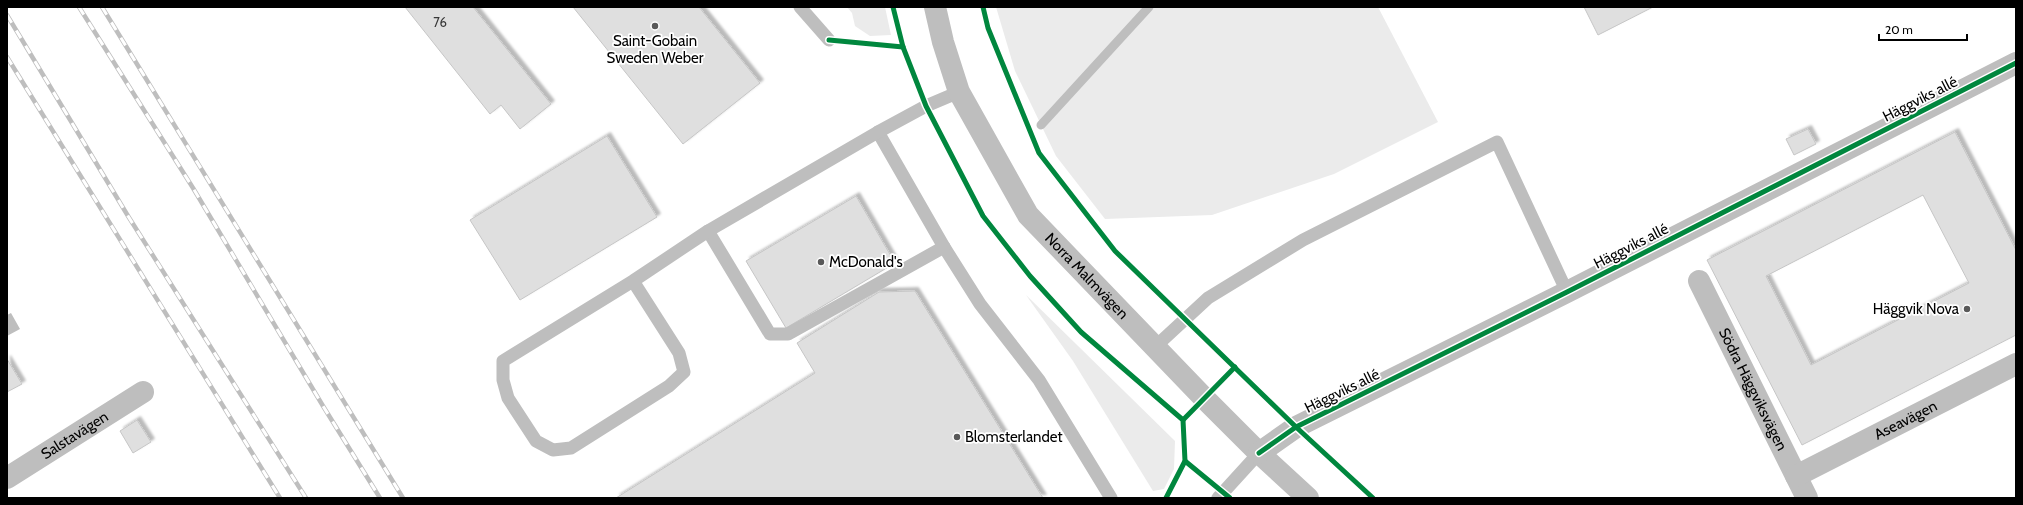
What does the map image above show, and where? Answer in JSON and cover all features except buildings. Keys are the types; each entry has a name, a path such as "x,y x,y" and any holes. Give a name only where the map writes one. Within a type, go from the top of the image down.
{"street":[{"name":"Norra Malmvägen","path":"935,7 943,42 959,92 1028,215 1259,453 1308,498"},
{"name":"Häggviks allé","path":"1259,453 1296,427 1567,292 2016,63"},
{"name":"Södra Häggviksvägen","path":"1699,281 1807,498"},
{"name":"Aseavägen","path":"1796,476 2016,364"},
{"name":"Salstavägen","path":"7,478 143,392"}],"lane":[{"path":"800,7 829,40"},
{"path":"633,281 679,353 684,372 669,386 571,448 553,450 536,441 508,398 503,380 503,361 633,281 708,231 878,132 926,106 959,92"},
{"path":"878,132 944,248 980,304 1039,380 1111,498"},
{"path":"1155,347 1208,298 1303,240 1497,142 1567,292"},
{"path":"708,231 770,334 788,334 944,248"},
{"path":"1218,498 1259,453"}],"shaded area":[{"path":"847,7 885,7 891,35 870,36 855,26 852,13"},
{"path":"996,7 1378,7 1438,122 1334,174 1212,215 1105,219 1056,156 1015,71"},
{"path":"1026,295 1175,441 1174,469 1164,489 1153,491 1073,361"},
{"path":"11,313 20,329 7,336 7,315"}],"waterway":[{"path":"1041,125 1149,7"}],"railway":[{"path":"79,7 193,188 323,406 380,498"},
{"path":"102,7 403,498"},
{"path":"7,15 128,216 306,498"},
{"path":"7,57 280,498"}],"cycle path":[{"path":"893,7 903,47 926,106 983,216 1030,276 1081,332 1183,420 1185,461 1166,498"},
{"path":"983,7 988,28 1039,153 1115,251 1296,427 1373,498"},
{"path":"829,40 903,47"},
{"path":"1259,453 1296,427 1567,292 2016,63"},
{"path":"1183,420 1235,367"},
{"path":"1185,461 1230,498"}],"place":[{"name":"Saint-Gobain Sweden Weber","path":"655,26"},
{"name":"McDonald's","path":"821,262"},
{"name":"Häggvik Nova","path":"1967,309"},
{"name":"Blomsterlandet","path":"957,437"}]}
